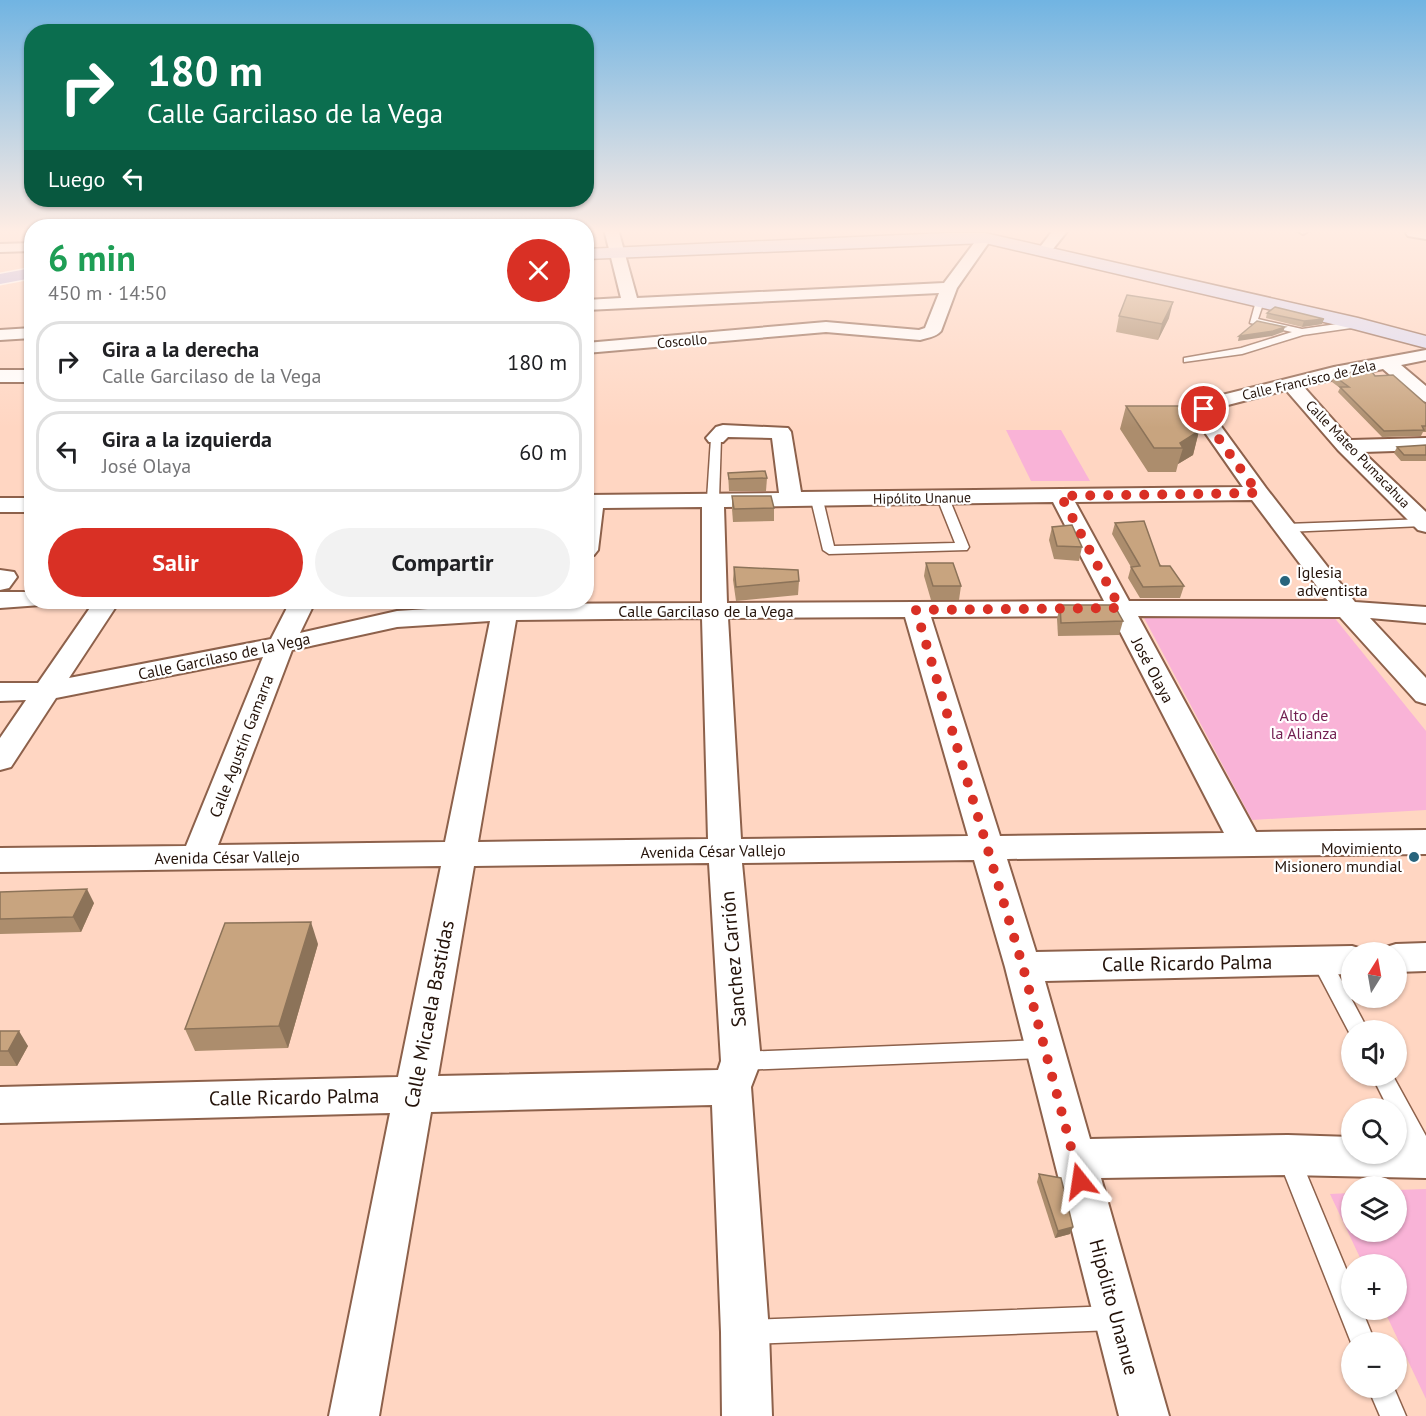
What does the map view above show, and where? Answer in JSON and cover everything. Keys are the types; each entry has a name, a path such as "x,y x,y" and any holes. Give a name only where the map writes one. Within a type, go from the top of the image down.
{"main road":[{"path":"1234,295 1421,339"}],"street":[{"path":"628,295 630,303"},
{"path":"594,305 798,295"},
{"name":"Coscollo","path":"594,347 721,338 796,328 826,327 920,335 932,331 946,295"},
{"path":"0,334 24,333"},
{"name":"Calle Francisco de Zela","path":"1426,355 1290,383 1217,402 1209,406 1202,414 1258,493 1343,603 1426,696"},
{"name":"Calle Francisco de Zela","path":"1386,362 1426,361"},
{"path":"1386,362 1426,396"},
{"path":"0,376 24,376"},
{"name":"Calle Mateo Pumacahua","path":"1290,383 1345,446 1424,523"},
{"path":"716,438 723,432 781,432 791,500"},
{"path":"1345,446 1426,444"},
{"name":"Hipólito Unanue","path":"594,501 1258,493"},
{"name":"José Olaya","path":"1061,496 1246,844"},
{"name":"Sanchez Carrión","path":"714,499 715,612 736,1074 747,1416"},
{"path":"0,505 24,505"},
{"path":"0,577 5,577 0,583"},
{"path":"1343,603 1426,596"},
{"path":"0,600 24,600"},
{"path":"1343,603 1426,615"},
{"name":"Calle Garcilaso de la Vega","path":"0,692 46,692 281,645 397,619 505,612 1120,608 1343,603"},
{"path":"0,760 101,609"},
{"name":"Calle Agustín Gamarra","path":"197,858 281,645 299,609"},
{"name":"Hipólito Unanue","path":"916,610 1023,967 1144,1416"},
{"name":"Calle Micaela Bastidas","path":"354,1416 505,612"},
{"name":"Avenida César Vallejo","path":"0,860 1426,842"},
{"path":"1407,958 1426,957"},
{"name":"Calle Ricardo Palma","path":"1023,967 1336,960"},
{"name":"Calle Ricardo Palma","path":"0,1105 414,1094 736,1074"},
{"path":"1074,1159 1288,1155 1426,1158"}],"lane":[{"path":"1260,301 1253,321 1302,332"},
{"path":"1187,360 1242,351 1302,332 1358,324"},
{"path":"714,499 716,438"},
{"path":"817,500 829,550 963,547 944,498"},
{"path":"1286,528 1424,523"},
{"path":"1336,960 1355,1020"},
{"path":"736,1074 1045,1049"},
{"path":"1387,1086 1426,1158"},
{"path":"1288,1155 1359,1332"},
{"path":"745,1332 1116,1318"},
{"path":"1385,1398 1392,1416"}],"green space":[{"path":"1006,430 1061,430 1090,481 1031,481"},
{"name":"Alto de la Alianza","path":"1143,616 1333,616 1426,731 1426,810 1252,820"},
{"path":"1426,1189 1426,1399 1407,1359 1407,1332 1394,1332 1389,1320 1407,1320 1407,1254 1358,1254 1353,1242 1407,1242 1407,1190"},
{"path":"1341,1193 1341,1217 1330,1194"}],"building":[{"path":"1127,295 1173,302 1162,324 1119,316"},
{"path":"1275,307 1324,319 1304,321 1267,313"},
{"path":"1257,321 1285,327 1239,336"},
{"path":"1370,369 1375,376 1393,375 1426,404 1426,426 1422,426 1424,430 1384,431 1340,387 1349,387 1334,376"},
{"path":"1126,406 1180,406 1199,431 1180,443 1183,448 1154,448"},
{"path":"1426,445 1426,455 1404,455 1397,447"},
{"path":"765,471 767,478 729,479 728,473"},
{"path":"732,496 771,496 774,508 734,509"},
{"path":"1144,521 1160,566 1170,566 1184,586 1143,587 1131,567 1140,566 1115,523"},
{"path":"1072,525 1082,547 1057,546 1052,527"},
{"path":"926,563 953,563 961,586 933,586"},
{"path":"734,567 798,570 799,581 736,587"},
{"path":"1060,605 1114,605 1123,621 1061,623"},
{"path":"87,889 73,917 0,919 0,892"},
{"path":"311,922 279,1026 185,1029 225,923"},
{"path":"0,1031 19,1031 8,1051 0,1051"},
{"path":"1039,1174 1061,1178 1073,1227 1058,1231"}],"place":[{"name":"Iglesia adventista","path":"1285,581"},
{"name":"Movimiento Misionero mundial","path":"1414,857"}],"route":[{"path":"1080,1181 1023,967 916,610 1120,608 1061,496 1258,493 1206,421 1202,414 1204,409"}]}
